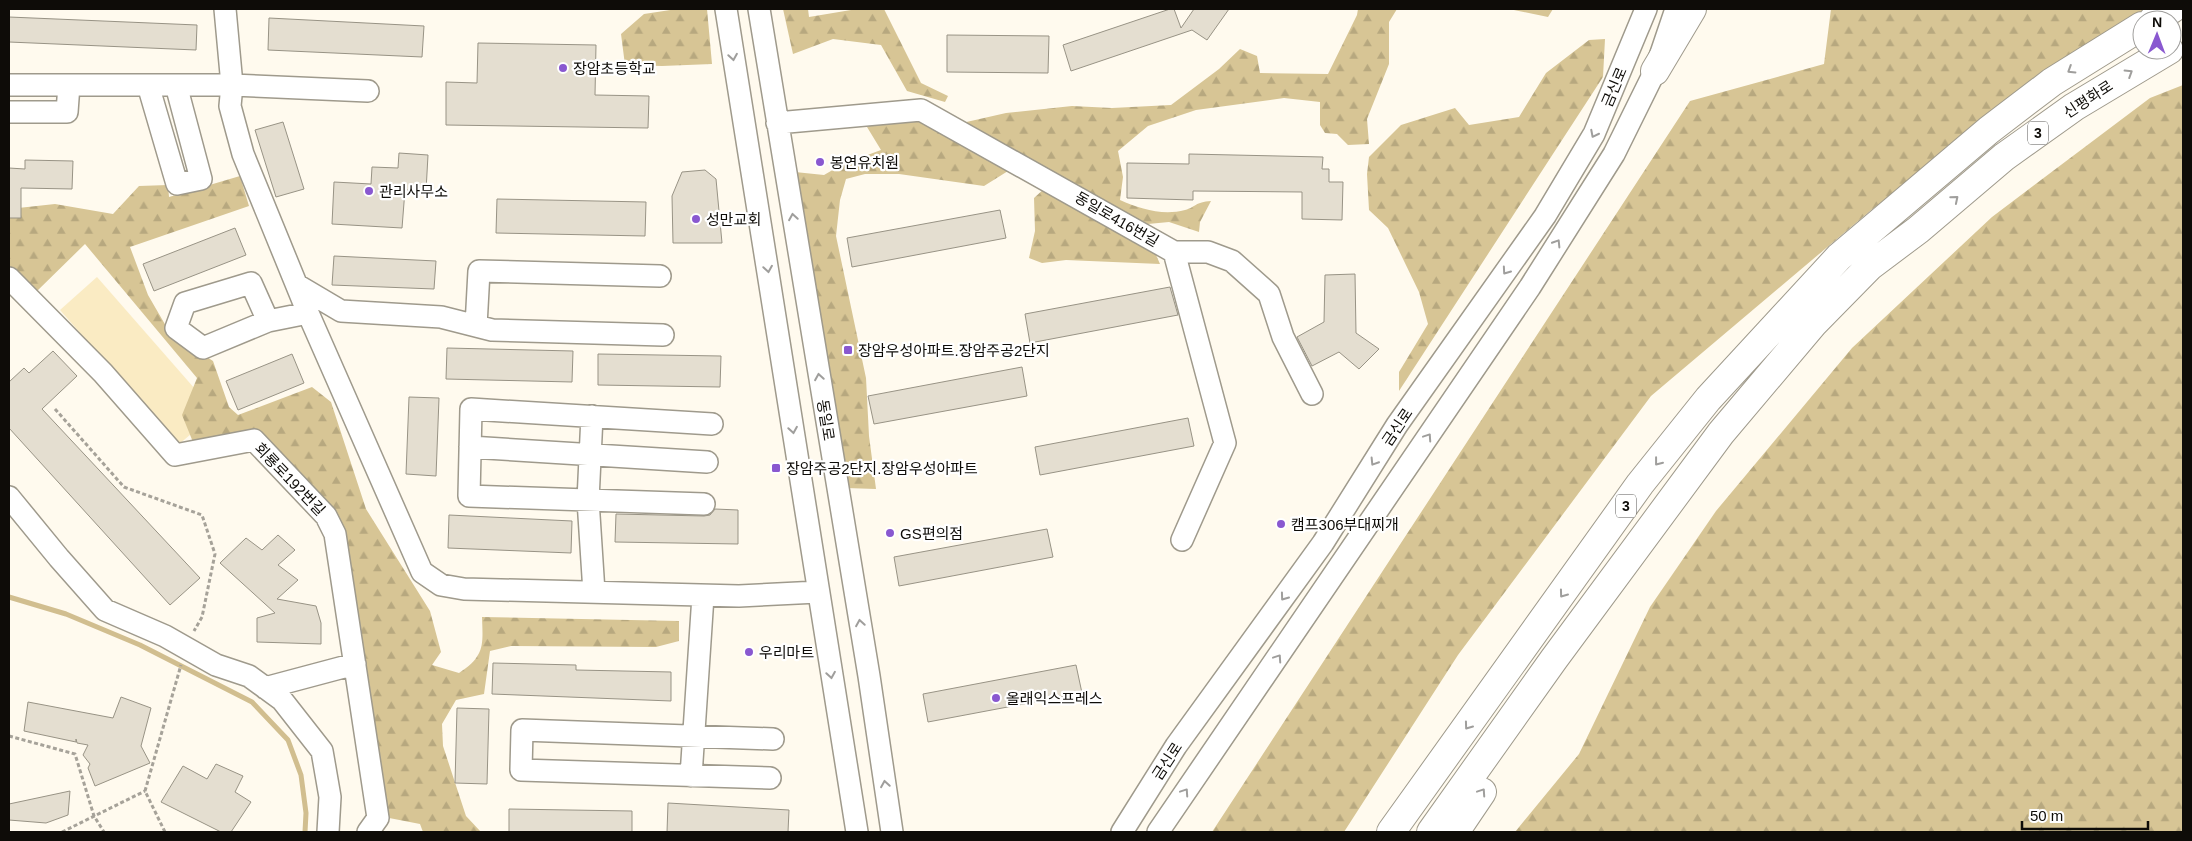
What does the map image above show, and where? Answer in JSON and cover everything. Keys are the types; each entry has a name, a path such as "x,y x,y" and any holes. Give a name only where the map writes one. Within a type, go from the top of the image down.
{"highway":[{"path":"1655,71 1692,9"},
{"name":"3","path":"1391,832 1640,484 1708,399 1839,257 1896,212 1989,130 2052,82 2132,32"},
{"name":"신평화로","path":"1918,230 2012,151 2074,107 2152,60"},
{"path":"1431,832 1618,551 1705,428 1896,212"},
{"path":"1414,832 1720,433 1763,381 1813,324 1870,266 1918,230"},
{"name":"3","path":"1455,832 1568,666 1700,488 1811,346 1918,230"}],"street":[{"path":"225,9 232,85 230,106 243,154 308,313 422,572 430,579 451,587 703,596 818,592"},
{"path":"726,9 857,832"},
{"name":"동일로","path":"759,9 869,676 892,832"},
{"path":"1629,51 1634,9"},
{"name":"금신로","path":"1122,832 1176,746 1323,543 1397,425 1545,216 1594,134 1646,9"},
{"name":"금신로","path":"1158,832 1530,288 1614,154 1655,71 1676,9"},
{"path":"9,85 232,85 368,91"},
{"path":"9,112 67,112 69,85"},
{"path":"148,85 177,184 201,179 176,85"},
{"name":"동일로416번길","path":"777,123 921,110 1174,252 1224,443 1182,540"},
{"path":"1174,252 1208,252 1232,261 1269,294 1283,337 1312,394"},
{"path":"476,326 479,271 660,276"},
{"name":"회룡로192번길","path":"9,278 103,373 174,455 254,440 326,516 335,534 378,818 368,832"},
{"path":"297,285 341,311 442,316 492,330 663,335"},
{"path":"268,321 308,313"},
{"path":"704,504 469,496 471,409 712,424"},
{"path":"592,416 588,500 594,592"},
{"path":"470,447 707,462"},
{"path":"9,497 105,610 165,636 216,665 249,676 282,700 322,751 330,797 328,832"},
{"path":"691,776 692,736 703,596"},
{"path":"265,688 355,664"},
{"path":"770,778 521,770 522,730 772,738"}],"path":[{"path":"55,409 124,488 202,515 216,554 202,617 186,648"},
{"path":"165,832 145,791 178,676"},
{"path":"9,736 75,754 94,816 104,832"},
{"path":"62,832 145,791"}],"shaded area":[{"path":"97,277 216,413 178,445 60,310"}],"green space":[{"path":"677,9 707,9 712,64 625,65 621,34 644,14"},
{"path":"783,9 808,9 809,17 857,9 884,9 921,83 948,96 945,102 907,91 881,45 833,39 793,54"},
{"path":"1358,9 1397,9 1389,22 1389,64 1367,119 1369,144 1348,145 1337,134 1325,133 1320,125 1320,102 1284,98 1196,110 1148,126 1118,151 1123,177 1120,200 1144,209 1160,212 1177,212 1189,209 1202,202 1211,201 1200,222 1199,232 1169,222 1148,224 1153,248 1160,264 1066,260 1042,263 1029,258 1035,231 1034,198 1057,177 1021,163 984,186 899,174 865,174 846,179 840,200 836,236 866,378 869,436 876,489 846,488 816,290 795,172 824,175 843,164 881,150 867,127 920,103 962,123 1006,113 1072,106 1112,108 1171,105 1219,69 1240,49 1257,56 1260,73 1328,74 1357,15"},
{"path":"1509,9 1553,9 1548,17"},
{"path":"1831,9 2146,9 2132,10 2132,18 2067,58 1870,211 1651,396 1458,655 1344,832 1212,832 1690,101 1824,64"},
{"path":"1605,39 1603,77 1399,391 1399,372 1428,324 1419,292 1388,228 1369,210 1367,174 1369,157 1401,125 1455,108 1469,125 1519,117 1546,73 1589,40"},
{"path":"2183,85 2183,832 1515,832 1579,754 1650,607 1716,511 1852,348 1992,217 2150,98"},
{"path":"240,176 249,206 130,247 148,295 170,333 213,361 229,407 238,415 312,387 331,402 366,509 430,611 441,652 432,665 459,673 474,661 481,649 482,617 679,621 679,641 656,647 511,646 490,651 484,694 456,700 442,724 443,746 466,816 481,832 423,832 420,824 384,817 342,533 259,434 195,447 182,415 197,378 85,244 35,293 9,268 9,209 55,204 113,214 139,186 168,185 169,197"}],"building":[{"path":"1174,9 1181,28 1194,9 1229,9 1207,40 1192,30 1071,71 1063,45"},
{"path":"9,17 197,25 196,50 9,42"},
{"path":"269,18 424,26 422,57 268,50"},
{"path":"947,35 1049,36 1048,73 947,72"},
{"path":"478,43 596,45 595,95 649,96 648,128 446,125 446,82 477,83"},
{"path":"283,122 304,189 276,197 255,130"},
{"name":"관리사무소","path":"399,153 428,155 426,191 405,190 402,228 332,224 334,182 371,184 372,167 398,168"},
{"path":"1189,154 1323,157 1322,169 1329,169 1329,182 1343,182 1342,220 1302,219 1302,192 1193,191 1193,200 1127,198 1127,163 1189,164"},
{"path":"25,160 73,161 72,189 21,188 21,218 9,218 9,168 25,169"},
{"name":"성만교회","path":"705,170 716,179 722,243 673,243 672,196 682,172"},
{"path":"497,199 646,202 645,236 496,233"},
{"path":"1000,210 1006,238 852,267 847,238"},
{"path":"235,228 246,255 154,291 143,264"},
{"path":"334,256 436,261 434,289 332,285"},
{"path":"1355,274 1356,333 1379,349 1359,369 1339,352 1312,366 1297,337 1324,322 1325,275"},
{"path":"1170,287 1178,315 1030,343 1025,314"},
{"path":"447,348 573,351 572,382 446,379"},
{"path":"53,351 77,376 42,409 200,578 170,605 9,428 9,382 24,368 29,373"},
{"path":"292,354 304,383 238,410 226,381"},
{"path":"598,354 721,356 720,387 598,385"},
{"path":"1022,367 1027,396 874,424 868,396"},
{"path":"409,397 439,398 436,476 406,474"},
{"path":"1188,418 1194,446 1040,475 1035,447"},
{"path":"715,509 738,510 738,544 615,542 616,514 704,516 710,515"},
{"path":"449,515 572,521 571,553 448,548"},
{"path":"1047,529 1053,557 899,586 894,557"},
{"path":"278,535 295,550 278,565 298,580 277,599 316,606 321,623 321,644 257,642 257,618 275,613 220,563 246,538 262,550"},
{"path":"493,663 576,665 576,670 671,672 671,701 492,694"},
{"path":"1076,665 1082,693 928,722 923,694"},
{"path":"121,697 151,708 141,746 150,763 95,786 88,768 90,764 83,755 88,745 77,743 76,739 76,742 24,731 28,702 113,718"},
{"path":"457,708 489,709 487,784 455,783"},
{"path":"216,764 243,776 235,792 251,802 231,832 221,832 161,802 183,766 207,779"},
{"path":"70,791 68,815 46,823 9,820 9,804"},
{"path":"668,803 789,810 788,832 667,832"},
{"path":"509,809 632,811 632,832 509,832"}],"waterway":[{"path":"9,597 66,614 140,645 252,702 288,740 301,775 306,813 305,832"}],"place":[{"name":"장암초등학교","path":"563,68"},
{"name":"봉연유치원","path":"820,162"},
{"name":"관리사무소","path":"369,191"},
{"name":"성만교회","path":"696,219"},
{"name":"장암우성아파트.장암주공2단지","path":"848,350"},
{"name":"장암주공2단지.장암우성아파트","path":"776,468"},
{"name":"캠프306부대찌개","path":"1281,524"},
{"name":"GS편의점","path":"890,533"},
{"name":"우리마트","path":"749,652"},
{"name":"올래익스프레스","path":"996,698"}]}
